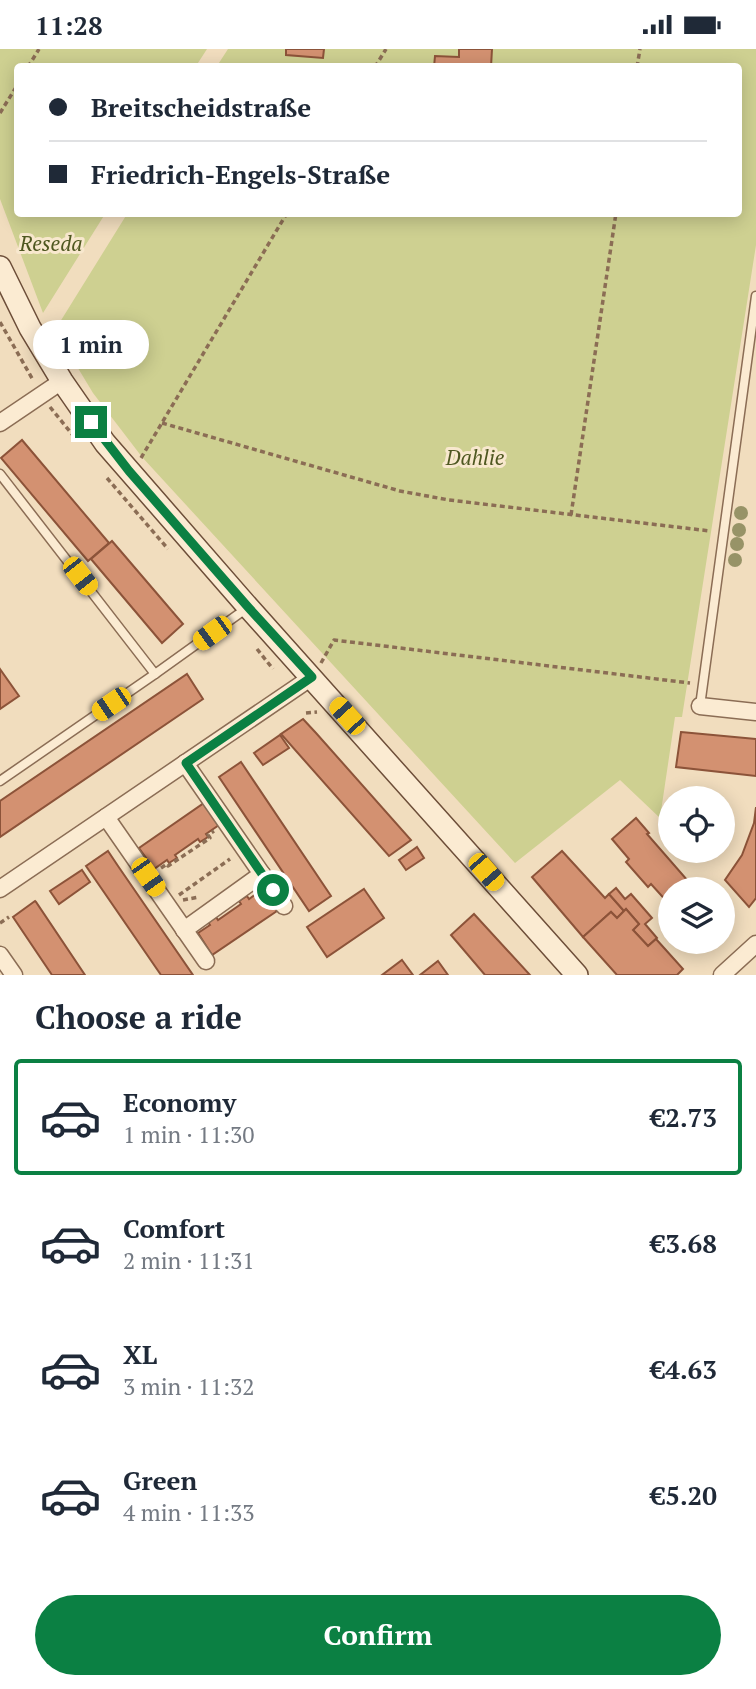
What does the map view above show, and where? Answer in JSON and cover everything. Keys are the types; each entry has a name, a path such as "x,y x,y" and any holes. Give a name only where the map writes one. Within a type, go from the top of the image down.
{"street":[{"path":"0,267 30,328 62,381 106,443 248,607 318,669 577,975"},
{"path":"0,423 62,381"},
{"path":"0,889 186,763 318,669"},
{"path":"700,706 756,712"},
{"path":"186,763 284,906"},
{"path":"106,817 206,961"},
{"path":"184,930 262,874"},
{"path":"722,975 756,944"},
{"path":"0,955 14,975"}],"lane":[{"path":"700,706 756,296"},
{"path":"0,474 155,674"},
{"path":"0,781 248,607"}],"path":[{"path":"0,113 14,90"},
{"path":"129,471 142,457 285,217"},
{"path":"571,515 614,217"},
{"path":"162,423 400,491 449,501 723,533"},
{"path":"318,669 334,641 702,684"},
{"path":"148,877 210,838 208,835 227,823"},
{"path":"166,904 245,849"},
{"path":"166,904 218,893 224,901"},
{"path":"0,923 9,916"}],"green space":[{"name":"Reseda","path":"0,49 207,49 198,63 14,63 14,217 103,217 43,313 0,199"},
{"name":"Dahlie","path":"228,49 756,49 756,245 682,717 675,717 665,786 658,786 658,816 620,780 515,863 142,457 93,393 55,330 125,217 742,217 742,63 219,63"}],"building":[{"path":"286,49 324,49 323,58 286,55"},
{"path":"459,49 492,49 491,63 434,63 435,56 459,57"},
{"path":"22,440 109,543 88,561 1,458"},
{"path":"112,541 183,624 162,643 91,559"},
{"path":"0,669 19,696 0,709"},
{"path":"187,674 203,699 0,837 0,801"},
{"path":"303,719 411,840 389,856 281,734"},
{"path":"681,732 756,739 756,776 676,767"},
{"path":"280,735 289,748 263,765 254,753"},
{"path":"241,762 331,896 309,911 219,777"},
{"path":"204,803 219,825 206,834 208,837 200,842 198,839 175,855 177,858 169,863 167,860 154,869 139,848"},
{"path":"756,807 756,898 749,907 735,891 735,877 727,877 742,855 754,823"},
{"path":"636,818 658,847 658,863 672,863 685,877 658,877 658,892 651,884 648,887 626,862 629,859 612,839"},
{"path":"417,847 424,858 406,870 399,860"},
{"path":"108,851 193,975 161,975 86,866"},
{"path":"562,851 605,898 609,894 624,911 617,918 611,912 583,937 532,877"},
{"path":"82,870 90,882 59,904 50,891"},
{"path":"616,888 625,899 631,894 652,918 645,924 657,938 648,946 633,930 639,924 609,894"},
{"path":"263,889 277,911 212,955 198,933 210,925 208,922 216,917 218,920 241,904 239,901 247,896 249,899"},
{"path":"364,889 384,918 327,957 307,927"},
{"path":"35,901 85,975 52,975 13,917"},
{"path":"626,909 639,924 633,930 648,946 656,939 658,954 670,954 683,969 677,975 617,975 583,937 611,912 617,918"},
{"path":"474,914 530,975 485,975 451,935"},
{"path":"402,960 413,975 382,975"},
{"path":"438,961 448,975 420,975"}],"route":[{"path":"91,422 129,471 312,677 186,763 273,890"}]}
